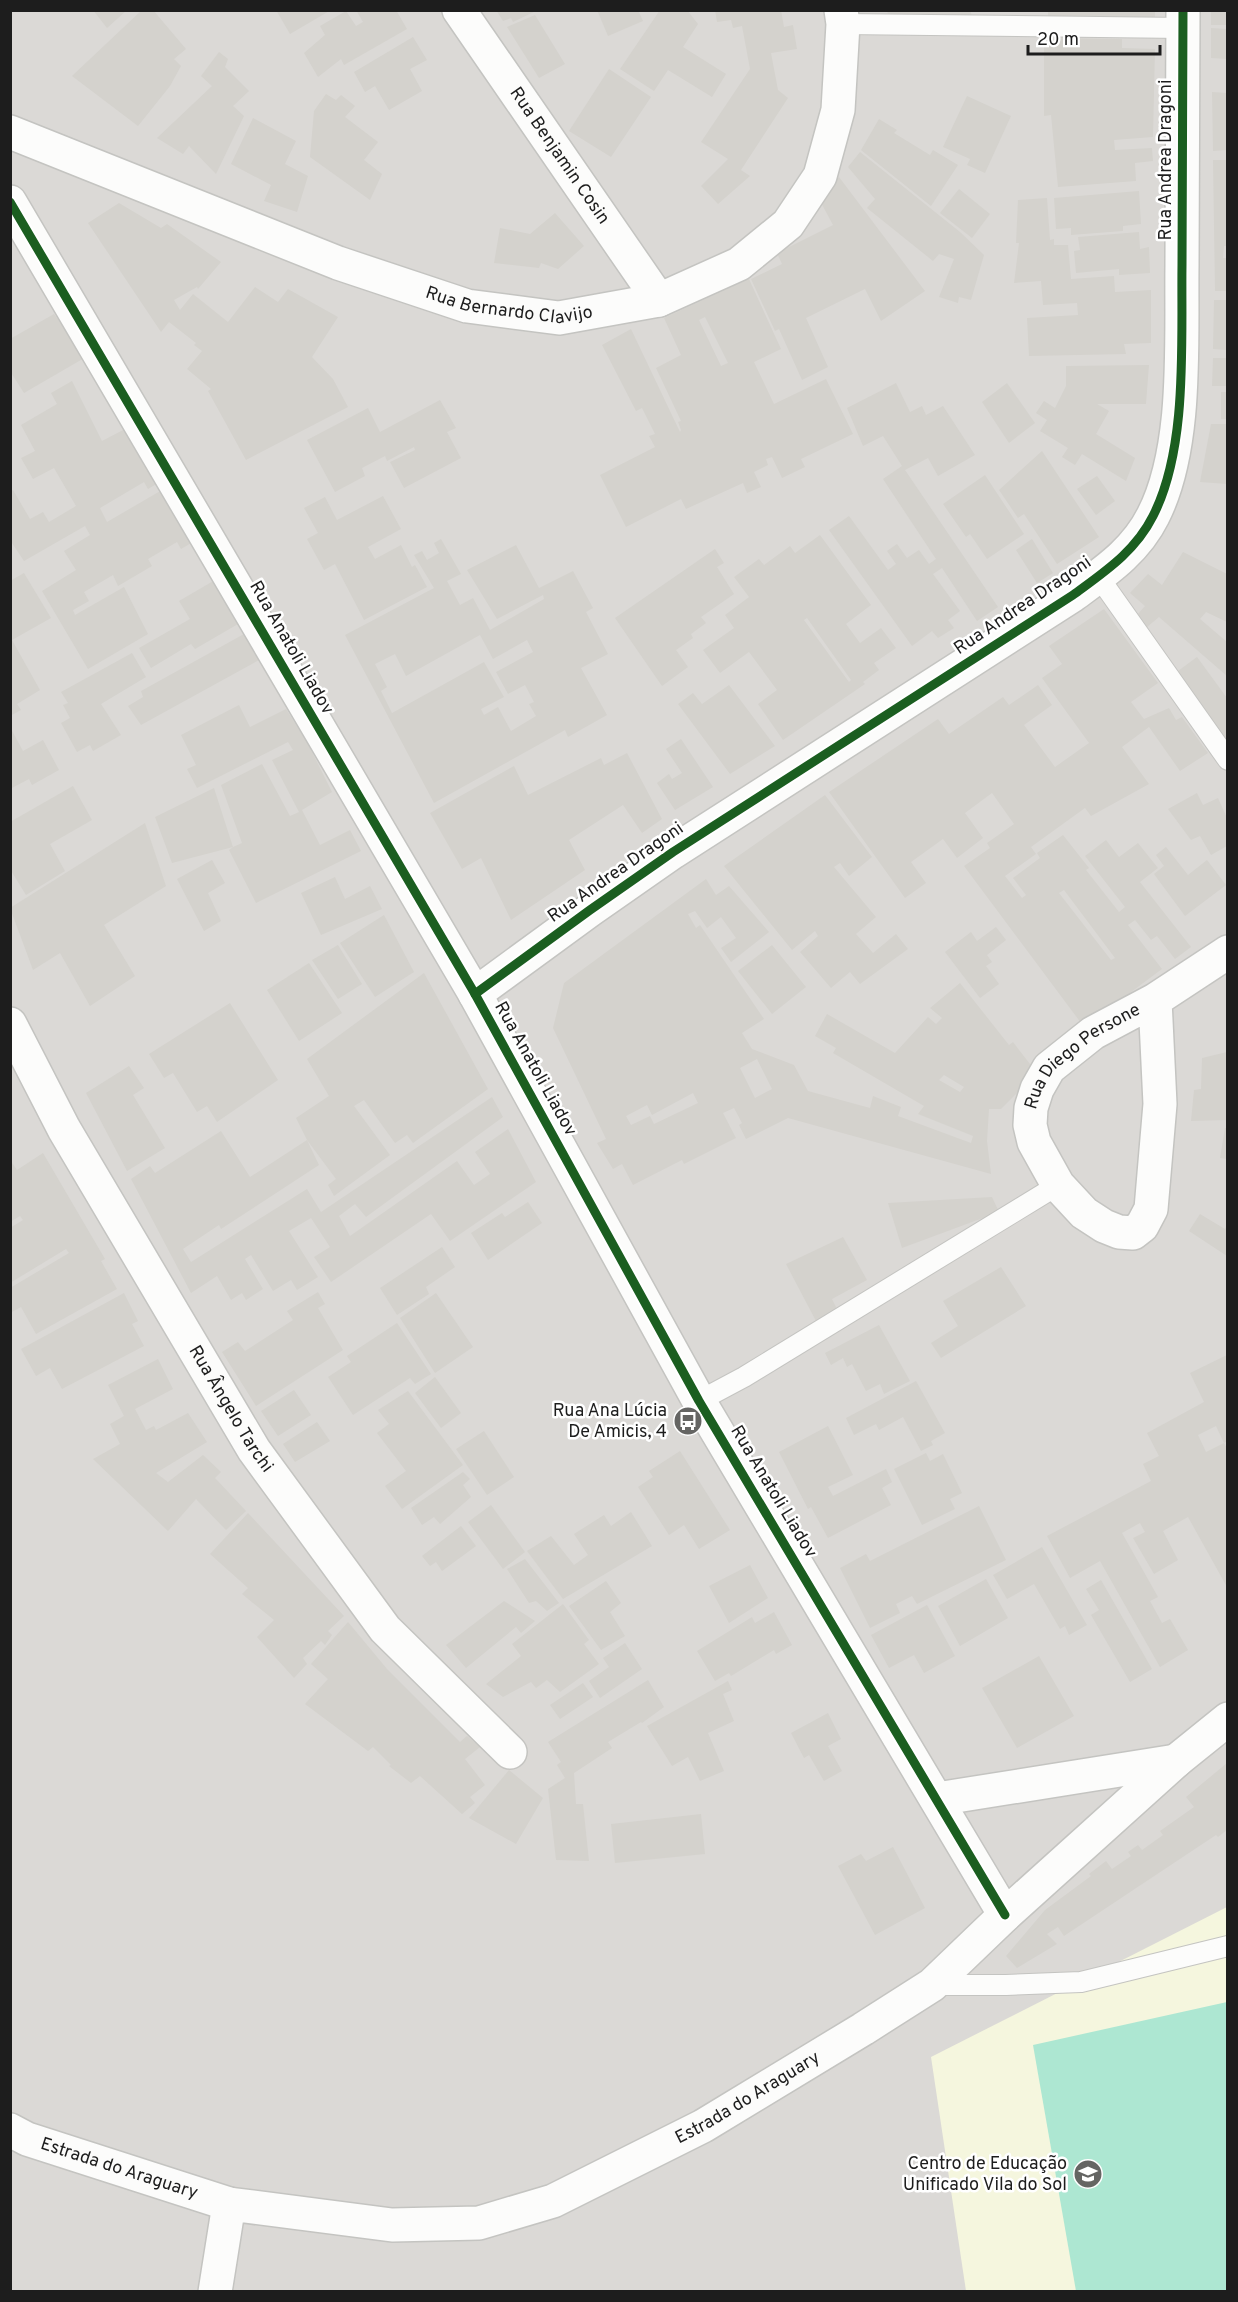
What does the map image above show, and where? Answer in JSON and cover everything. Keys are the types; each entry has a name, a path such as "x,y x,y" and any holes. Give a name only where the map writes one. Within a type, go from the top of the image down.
{"street":[{"name":"Rua Benjamin Cosin","path":"459,10 659,300"},
{"name":"Rua Bernardo Clavijo","path":"10,132 338,263 467,306 560,318 659,300 739,264 788,224 820,176 838,110 842,17"},
{"name":"Rua Andrea Dragoni","path":"475,994 673,852 988,651 1073,595 1126,554 1153,516 1169,478 1177,435 1181,353 1183,19"},
{"name":"Rua Anatoli Liadov","path":"10,202 475,994 699,1401 1005,1915"},
{"name":"Rua Diego Persone","path":"1155,1000 1160,1104 1151,1209 1142,1226 1133,1233 1119,1233 1084,1213 1058,1185 1034,1142 1030,1125 1031,1108 1037,1089 1049,1068 1093,1033 1155,1000 1227,952"},
{"name":"Rua Ângelo Tarchi","path":"10,1024 64,1129 254,1450 385,1629 510,1752"},
{"path":"937,1799 1176,1761 1227,1719"},
{"name":"Estrada do Araguary","path":"10,2130 27,2139 229,2204 392,2225 479,2223 553,2201 703,2126 932,1985 1005,1915 1176,1761"},
{"path":"215,2292 229,2204"}],"lane":[{"path":"842,17 1183,19"},
{"path":"1098,576 1227,760"},
{"path":"699,1401 744,1377 1058,1185"},
{"path":"932,1985 1081,1982 1227,1946"}],"shaded area":[{"path":"11,11 1227,11 1227,2291 11,2292"},
{"name":"Centro de Educação Unificado Vila do Sol","path":"1227,1907 1227,2291 966,2291 931,2057"}],"green space":[{"path":"1227,2002 1227,2291 1076,2291 1033,2045"}],"building":[{"path":"93,10 127,10 107,28"},
{"path":"142,10 153,10 186,49 174,59 181,66 170,86 138,126 72,76"},
{"path":"276,10 331,10 290,34"},
{"path":"356,10 396,10 407,29 344,65 341,59 318,77 304,53 325,35 320,26 346,11 356,26 363,22"},
{"path":"496,10 538,10 513,22 511,18 503,21"},
{"path":"597,10 638,10 643,21 608,36"},
{"path":"660,10 687,10 698,24 683,47 726,74 712,97 668,70 654,91 620,69"},
{"path":"715,10 781,10 784,27 793,25 797,49 771,53 778,90 788,98 741,170 750,176 718,204 701,186 728,159 701,142 750,69 742,26 733,28 731,20 717,22"},
{"path":"887,10 970,10 972,16 888,15"},
{"path":"1048,10 1155,10 1155,19 1048,17"},
{"path":"1211,10 1227,10 1227,25 1211,25"},
{"path":"535,15 565,64 539,78 507,27"},
{"path":"1211,28 1227,29 1227,59 1211,58"},
{"path":"413,37 427,60 410,69 422,91 389,110 375,86 365,92 354,72"},
{"path":"1044,38 1122,39 1122,48 1155,49 1153,137 1114,140 1115,150 1152,148 1153,161 1135,163 1136,181 1058,187 1051,115 1044,116"},
{"path":"219,52 228,59 225,67 249,91 233,106 244,116 216,174 189,146 183,154 157,138 212,86 201,76"},
{"path":"609,69 651,97 611,157 569,131"},
{"path":"1212,92 1227,93 1227,150 1213,151"},
{"path":"326,94 336,100 341,95 355,106 345,117 378,142 364,160 382,174 370,200 310,157 314,111"},
{"path":"967,96 1011,116 985,173 967,165 970,159 943,147"},
{"path":"253,118 296,141 285,164 308,176 297,212 264,201 271,185 231,164"},
{"path":"879,119 897,130 894,133 930,155 933,150 958,165 931,206 861,150"},
{"path":"860,152 960,232 984,255 971,300 959,297 958,303 939,297 954,259 939,254 933,261 867,208 875,199 848,167"},
{"path":"1213,160 1227,160 1227,246 1224,246 1223,258 1226,258 1227,266 1227,291 1215,291"},
{"path":"839,177 925,291 881,321 865,289 806,318 828,367 802,380 779,329 775,331 751,279 782,264 777,253 833,225 819,199"},
{"path":"959,189 990,214 972,238 940,213"},
{"path":"1139,191 1141,224 1123,226 1123,231 1071,235 1071,228 1056,229 1054,198"},
{"path":"1047,198 1050,240 1054,239 1054,245 1068,245 1071,279 1114,276 1115,292 1151,290 1151,343 1124,344 1126,354 1029,356 1027,318 1078,315 1077,303 1043,305 1041,281 1014,283 1019,243 1016,243 1018,200"},
{"path":"119,203 161,228 167,224 221,262 198,289 197,287 174,300 180,310 193,294 228,322 255,287 278,302 288,289 338,317 312,357 333,379 348,407 246,460 208,391 211,389 187,369 202,351 194,345 196,343 169,322 161,332 88,223"},
{"path":"555,213 584,246 558,269 541,263 539,268 494,263 500,228 530,234"},
{"path":"1139,232 1140,249 1149,247 1150,273 1119,275 1119,269 1076,273 1074,251 1080,250 1078,237"},
{"path":"749,279 781,349 754,362 774,404 826,379 853,434 801,459 805,467 782,478 772,457 766,459 768,465 754,472 761,487 747,493 743,483 686,509 681,499 626,527 600,475 655,447 649,436 655,434 642,408 636,411 602,345 631,329 680,432 678,422 681,421 656,368 681,355 664,318","holes":["705,317 728,363 721,366 699,320"]},
{"path":"1214,300 1227,300 1227,350 1213,349"},
{"path":"54,314 86,357 24,393 10,371 10,339"},
{"path":"1213,358 1227,358 1227,386 1212,386"},
{"path":"1149,365 1146,404 1097,404 1109,411 1096,434 1135,458 1126,481 1082,454 1075,465 1062,457 1068,448 1040,431 1047,420 1036,413 1044,401 1055,408 1066,386 1066,366"},
{"path":"72,381 102,441 125,429 158,483 148,489 144,482 100,508 107,522 162,490 193,542 181,549 177,542 148,559 152,566 118,586 113,575 84,592 89,601 73,610 75,615 124,587 148,634 88,669 42,591 76,570 64,551 90,535 85,526 24,561 10,540 10,491 13,490 30,519 43,512 49,522 76,506 54,468 33,479 21,458 35,451 21,425 57,404 51,393"},
{"path":"896,383 910,412 922,406 926,415 943,406 975,455 938,476 928,458 905,470 998,607 977,621 942,568 933,574 960,611 948,620 954,628 938,638 932,631 912,646 829,530 849,516 888,570 896,564 887,551 897,544 907,558 919,550 929,564 936,559 883,479 902,466 883,436 863,446 847,408"},
{"path":"1007,383 1035,423 1009,443 982,402"},
{"path":"1221,392 1227,392 1227,419 1221,419"},
{"path":"440,400 456,428 447,432 461,458 404,488 390,462 415,450 414,447 387,461 385,456 362,468 365,476 335,492 307,440 368,408 380,432"},
{"path":"1211,424 1227,424 1227,484 1200,482"},
{"path":"1042,451 1099,537 1057,564 1024,514 1018,518 999,490"},
{"path":"985,475 1024,534 987,559 970,534 966,537 943,504"},
{"path":"1097,476 1115,501 1096,515 1077,489"},
{"path":"383,496 401,529 368,547 375,559 401,545 412,567 415,565 427,587 364,620 335,564 324,570 307,539 318,533 304,508 325,497 337,520"},
{"path":"820,535 871,605 846,624 860,643 881,628 896,648 874,663 879,670 863,682 865,684 783,740 758,704 777,690 749,652 720,673 703,650 734,628 725,615 749,597 734,577 759,559 764,565 790,546 795,553","holes":["807,618 851,680 849,682 804,620"]},
{"path":"441,539 461,574 447,581 460,605 473,598 490,630 544,599 543,595 497,619 467,570 516,545 539,588 573,571 593,608 586,612 608,654 581,668 607,715 568,737 565,730 434,803 345,635 434,588 414,555 422,551 427,560 439,553 434,543","holes":["480,635 493,659 527,640 533,652 496,672 508,694 525,685 534,702 529,704 536,716 511,731 498,707 484,715 481,709 504,697 484,662 392,713 381,691 387,687 375,664 395,654 406,676"]},
{"path":"1032,539 1053,573 1037,583 1016,550"},
{"path":"715,549 724,563 717,567 734,594 701,617 706,623 691,634 693,638 676,650 688,667 662,686 615,618"},
{"path":"1183,552 1227,574 1227,622 1206,612 1200,619 1227,642 1227,676 1159,617 1147,627 1138,614 1145,606 1130,593 1148,574 1162,585"},
{"path":"24,573 51,618 12,640 40,690 17,704 21,710 10,716 10,581"},
{"path":"215,580 238,624 195,649 191,644 151,668 139,648 190,619 179,601"},
{"path":"1104,609 1158,683 1131,702 1144,719 1169,708 1176,720 1182,717 1208,753 1180,771 1149,727 1122,747 1149,784 1091,816 1085,808 1031,847 1036,854 1005,876 1022,898 1026,895 1013,878 1040,858 1037,853 1063,835 1089,868 1086,870 1119,912 1125,907 1085,856 1106,840 1119,857 1138,843 1158,868 1140,882 1191,947 1175,959 1157,936 1151,940 1135,920 1128,925 1162,969 1084,1027 964,866 990,848 987,843 1014,824 992,793 965,813 983,838 957,858 943,839 911,862 926,883 905,898 829,792 938,719 949,734 1003,697 1009,705 1038,685 1052,705 1024,725 1055,767 1089,743 1042,678 1062,664 1049,646","holes":["1064,890 1115,958 1111,960 1059,893"]},
{"path":"244,634 259,660 141,725 128,706 143,697 141,691"},
{"path":"132,653 146,677 101,704 121,735 93,751 90,745 77,752 61,723 70,718 63,705 68,703 61,692"},
{"path":"1197,657 1227,698 1227,743 1178,671"},
{"path":"729,685 775,746 730,774 678,704 693,693 702,704"},
{"path":"239,705 250,727 286,709 307,742 332,792 302,810 320,845 350,830 361,851 256,903 229,850 242,843 221,785 262,764 290,816 299,812 272,760 293,750 288,742 197,788 187,769 196,765 181,735"},
{"path":"10,727 23,751 43,740 59,770 32,785 29,779 10,789"},
{"path":"681,739 713,787 675,810 657,783 669,774 672,779 682,773 666,749"},
{"path":"627,753 662,819 642,833 623,805 569,840 585,870 511,920 481,858 462,869 430,813 514,766 528,795 601,758 604,765"},
{"path":"73,786 92,820 50,844 65,871 26,895 10,869 10,822"},
{"path":"214,788 233,847 172,863 155,817"},
{"path":"1197,793 1203,805 1218,798 1227,818 1227,846 1211,855 1200,836 1191,840 1168,809"},
{"path":"825,795 872,857 849,876 840,863 834,867 876,917 856,934 873,953 896,934 908,949 860,984 850,972 831,988 800,952 818,936 815,931 792,950 724,866"},
{"path":"145,823 166,886 104,925 135,976 90,1006 60,953 33,970 10,908"},
{"path":"1166,847 1188,875 1207,860 1226,885 1185,916 1154,874 1164,866 1156,855"},
{"path":"212,860 225,883 208,893 221,921 204,931 177,879"},
{"path":"335,877 345,899 370,886 382,909 321,935 301,893"},
{"path":"706,879 716,895 729,886 769,932 731,962 721,948 736,938 721,917 707,928 695,911 688,914 696,928 700,925 764,1019 742,1033 752,1049 794,1065 808,1091 870,1108 873,1096 901,1107 898,1116 971,1143 973,1136 918,1114 924,1106 833,1053 836,1048 815,1036 827,1014 895,1053 928,1017 936,1024 942,1018 930,1008 960,983 1009,1045 1013,1042 1037,1073 1001,1109 989,1109 987,1141 991,1174 788,1118 746,1139 739,1125 742,1123 734,1108 723,1113 736,1138 684,1164 682,1160 633,1185 622,1164 613,1169 597,1143 606,1139 553,1028 564,983","holes":["757,1059 772,1089 755,1098 740,1068","944,1075 964,1087 960,1092 939,1080","693,1093 698,1103 654,1124 650,1116 631,1125 626,1116 647,1105 652,1115"]},
{"path":"384,915 414,972 375,997 340,943"},
{"path":"996,927 1006,940 987,955 992,962 986,966 999,984 980,998 945,952 971,932 977,941"},
{"path":"338,945 362,984 338,999 312,960"},
{"path":"772,945 806,987 772,1014 738,971"},
{"path":"309,963 342,1013 299,1041 267,990"},
{"path":"424,973 488,1089 413,1143 407,1135 395,1143 364,1100 354,1106 390,1155 334,1196 328,1185 336,1179 307,1140 296,1118 329,1096 307,1059"},
{"path":"230,1003 278,1080 217,1122 207,1106 197,1112 173,1073 164,1078 149,1054"},
{"path":"1227,1052 1227,1120 1191,1121 1194,1090 1201,1089 1202,1058"},
{"path":"129,1066 144,1088 133,1095 165,1148 127,1171 86,1093"},
{"path":"492,1097 503,1117 366,1217 355,1204 339,1216 350,1236 457,1161 474,1185 490,1174 475,1152 508,1129 536,1182 450,1241 431,1214 331,1282 314,1257 330,1247 311,1218 289,1231 318,1277 297,1290 291,1280 273,1291 251,1255 245,1259 263,1289 246,1300 242,1293 231,1300 217,1276 191,1293 131,1179 150,1166 155,1173 221,1131 250,1177 307,1140 319,1165 221,1229 219,1225 183,1249 191,1262 307,1189 321,1212"},
{"path":"1225,1128 1227,1128 1227,1159 1220,1158"},
{"path":"43,1153 105,1259 101,1261 117,1289 36,1334 21,1307 10,1313 10,1288 69,1253 66,1249 10,1283 10,1228 23,1220 20,1216 10,1222 10,1160 17,1170"},
{"path":"992,1197 999,1212 902,1248 888,1203"},
{"path":"528,1202 542,1223 488,1260 471,1233 502,1213 505,1217"},
{"path":"1200,1214 1225,1229 1227,1225 1227,1256 1189,1231"},
{"path":"843,1237 867,1280 832,1299 837,1309 816,1321 786,1264"},
{"path":"442,1247 455,1267 426,1287 429,1294 397,1315 380,1288"},
{"path":"1001,1267 1026,1306 941,1358 931,1343 958,1326 943,1301"},
{"path":"318,1292 325,1304 318,1308 343,1350 256,1406 222,1352 238,1342 245,1351 293,1320 287,1311"},
{"path":"124,1293 138,1321 132,1324 144,1346 62,1389 50,1368 36,1376 21,1349"},
{"path":"436,1293 473,1347 435,1373 400,1318"},
{"path":"397,1323 431,1374 415,1384 410,1378 353,1415 328,1377 351,1362 347,1356"},
{"path":"879,1325 910,1381 884,1394 880,1384 866,1391 852,1364 847,1367 843,1358 831,1365 825,1353"},
{"path":"1227,1355 1227,1441 1224,1443 1227,1448 1227,1587 1188,1517 1163,1531 1178,1560 1154,1574 1133,1538 1145,1532 1140,1523 1122,1533 1158,1597 1150,1601 1162,1623 1170,1619 1188,1650 1160,1667 1100,1561 1070,1578 1047,1536 1151,1481 1143,1464 1159,1456 1147,1433 1204,1402 1190,1373","holes":["1216,1426 1224,1443 1206,1452 1198,1435"]},
{"path":"158,1359 173,1389 135,1409 146,1430 154,1426 156,1430 188,1413 207,1442 156,1473 168,1482 203,1455 221,1472 215,1478 246,1511 226,1530 196,1499 168,1531 93,1459 120,1444 110,1424 124,1416 108,1385"},
{"path":"435,1377 461,1413 441,1428 415,1393"},
{"path":"916,1381 945,1433 931,1441 933,1445 921,1451 903,1417 879,1430 876,1424 854,1435 846,1418"},
{"path":"294,1390 311,1415 278,1436 261,1411"},
{"path":"408,1391 463,1465 402,1509 385,1486 406,1471 377,1433 389,1424 378,1410"},
{"path":"317,1422 330,1441 295,1462 283,1444"},
{"path":"828,1426 853,1475 828,1487 833,1496 886,1469 892,1482 882,1488 891,1505 828,1538 811,1507 808,1509 779,1452"},
{"path":"484,1431 514,1477 487,1495 456,1449"},
{"path":"680,1451 730,1530 699,1549 684,1525 669,1535 638,1487 653,1477 649,1471"},
{"path":"926,1453 930,1461 943,1454 962,1493 950,1499 955,1509 922,1525 894,1469"},
{"path":"463,1472 470,1479 463,1485 471,1497 440,1524 434,1517 422,1525 411,1508"},
{"path":"491,1505 525,1552 503,1569 468,1522"},
{"path":"979,1506 1006,1560 917,1604 912,1596 896,1604 900,1613 870,1628 840,1568 866,1554 870,1561"},
{"path":"631,1512 652,1546 563,1599 527,1551 551,1536 574,1565 588,1555 574,1534 604,1515 611,1526"},
{"path":"248,1513 344,1616 328,1631 332,1635 325,1645 321,1641 303,1658 307,1664 294,1678 257,1637 274,1620 242,1594 248,1588 210,1554"},
{"path":"461,1526 476,1546 442,1571 436,1562 430,1566 422,1556"},
{"path":"1042,1547 1087,1625 1069,1635 1065,1626 1060,1629 1034,1584 1007,1599 993,1575"},
{"path":"525,1559 559,1603 547,1611 536,1601 529,1603 507,1569"},
{"path":"750,1565 768,1598 729,1623 709,1586"},
{"path":"986,1579 1008,1618 960,1646 938,1606"},
{"path":"1101,1580 1152,1669 1130,1682 1091,1615 1099,1610 1086,1589"},
{"path":"606,1581 621,1603 610,1612 625,1636 601,1650 569,1606"},
{"path":"504,1601 535,1621 521,1633 516,1627 466,1668 446,1645"},
{"path":"563,1604 589,1640 584,1644 599,1664 560,1692 547,1680 536,1688 531,1682 503,1697 486,1684 521,1656 512,1644"},
{"path":"927,1605 955,1656 924,1673 914,1655 889,1668 871,1635"},
{"path":"774,1612 792,1645 776,1654 774,1650 731,1676 729,1673 715,1681 697,1651 752,1617 755,1623"},
{"path":"348,1622 387,1669 460,1742 467,1736 480,1747 465,1759 485,1785 470,1797 475,1803 462,1814 420,1776 411,1783 389,1766 391,1765 373,1747 368,1751 305,1704 328,1679 311,1664"},
{"path":"625,1643 642,1669 600,1698 589,1681 609,1667 603,1658"},
{"path":"1039,1656 1074,1716 1017,1748 982,1688"},
{"path":"648,1680 664,1707 642,1723 608,1742 612,1748 574,1773 576,1804 583,1804 589,1861 556,1860 548,1789 565,1778 557,1765 561,1762 548,1742"},
{"path":"728,1681 732,1690 723,1694 734,1721 708,1733 724,1771 700,1781 688,1757 672,1766 647,1726"},
{"path":"583,1683 593,1697 560,1719 550,1705"},
{"path":"828,1713 841,1739 828,1746 842,1771 824,1781 809,1755 804,1758 791,1733"},
{"path":"1227,1763 1227,1830 1218,1837 1216,1835 1064,1936 1058,1927 1047,1934 1057,1944 1017,1968 1006,1956 1045,1910 1091,1876 1089,1874 1106,1861 1112,1869 1131,1856 1128,1852 1138,1845 1142,1850 1163,1835 1160,1831 1194,1807 1186,1797"},
{"path":"509,1770 543,1798 516,1844 469,1818"},
{"path":"701,1814 705,1854 615,1863 611,1824"},
{"path":"893,1847 925,1908 875,1935 838,1866 861,1854 866,1861"}],"cycle path":[{"path":"475,994 673,852 1073,595 1128,551 1146,529 1164,489 1172,459 1180,394 1183,10"},
{"path":"10,202 475,994 699,1401 1005,1915"}],"place":[{"name":"Rua Ana Lúcia De Amicis, 4","path":"688,1421"},
{"name":"Centro de Educação Unificado Vila do Sol","path":"1088,2174"}]}
